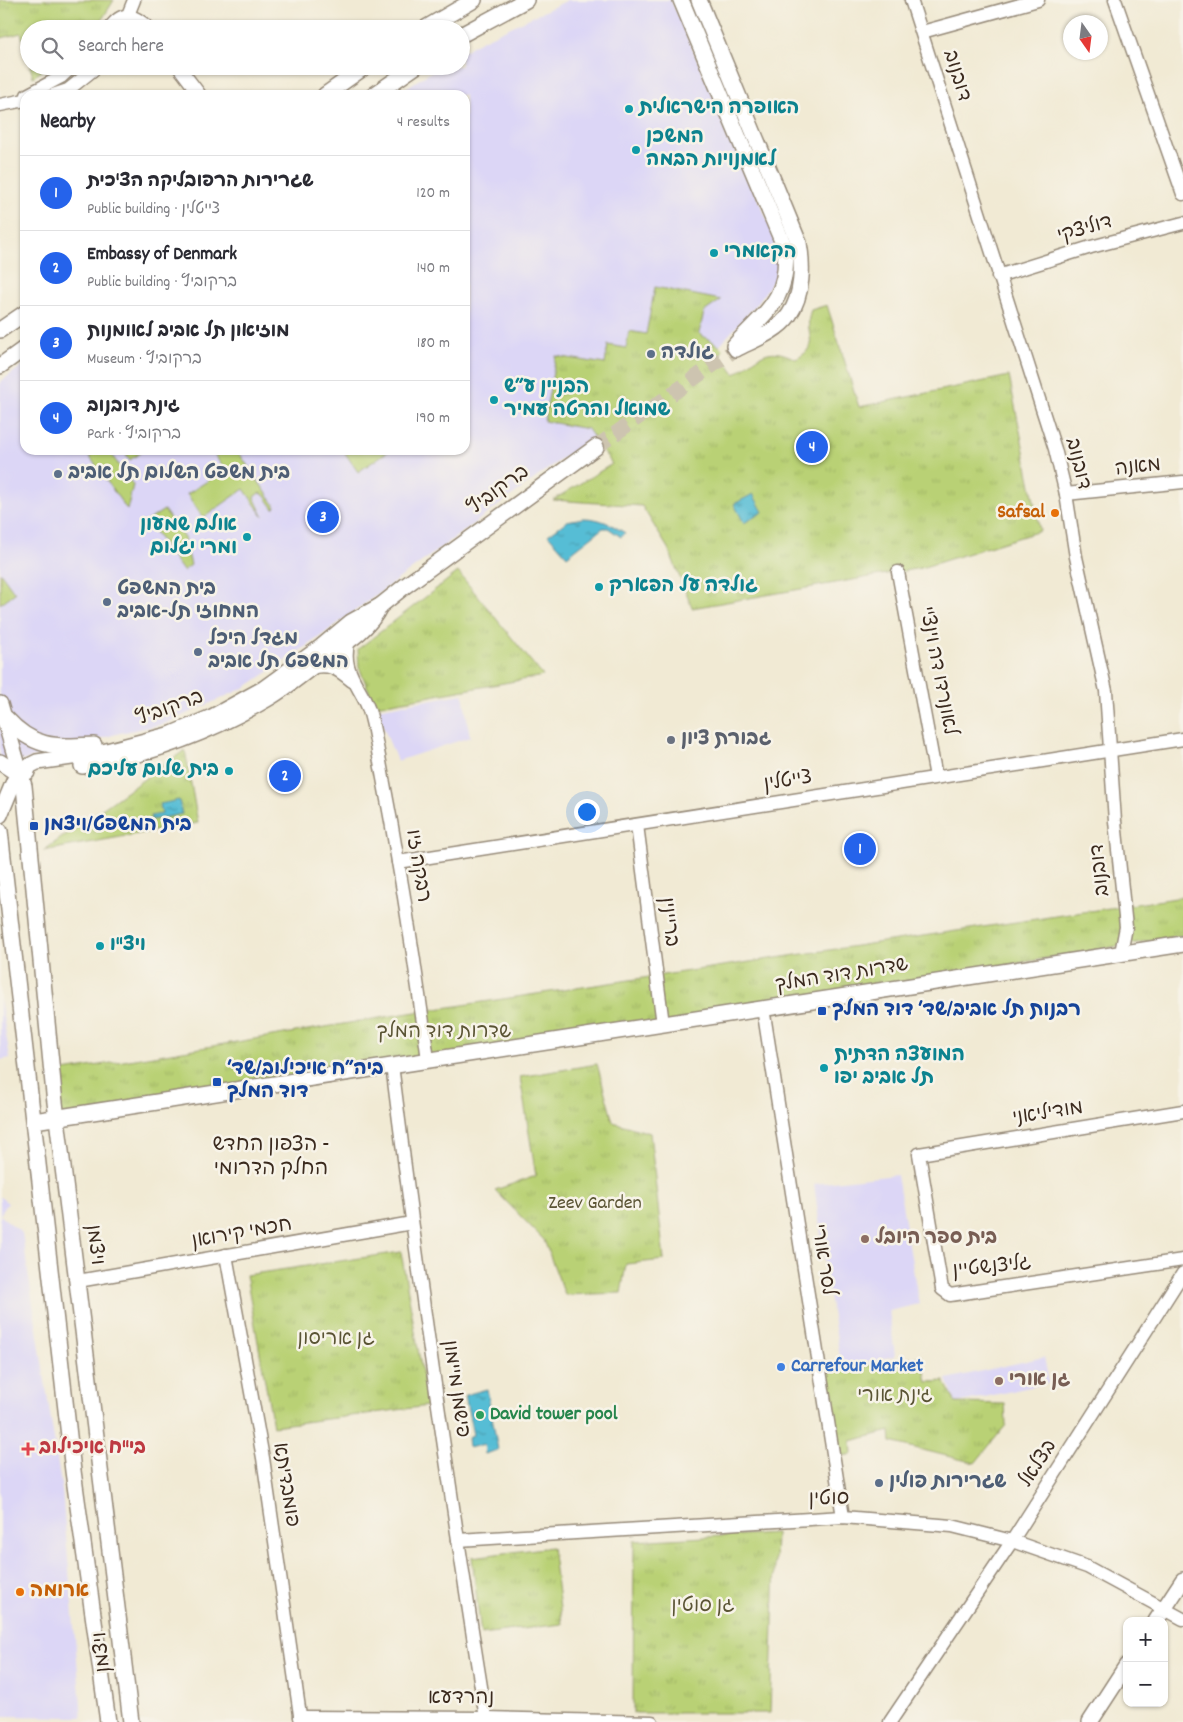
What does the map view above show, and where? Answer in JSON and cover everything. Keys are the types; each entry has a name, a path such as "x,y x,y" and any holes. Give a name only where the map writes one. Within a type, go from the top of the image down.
{"street":[{"path":"127,20 134,0"},
{"path":"440,20 474,0"},
{"path":"470,30 526,0"},
{"path":"681,0 785,248 785,273 774,304 735,347 767,333 789,316 798,294 802,273 799,243 699,0"},
{"name":"דובנוב","path":"911,0 1055,449 1066,494 1076,557 1106,691 1126,927 1121,953"},
{"path":"922,32 1038,0"},
{"path":"1115,0 1183,194"},
{"path":"128,15 129,20"},
{"path":"116,20 128,15 140,20"},
{"path":"61,90 68,75"},
{"path":"63,90 85,75"},
{"path":"185,75 196,90"},
{"path":"332,90 353,75"},
{"path":"381,90 403,75"},
{"path":"0,105 20,100"},
{"name":"דוליצקי","path":"998,276 1091,247 1183,222"},
{"path":"0,330 20,316"},
{"path":"0,366 20,352"},
{"name":"ברקוביץ","path":"21,772 37,762 99,753 167,735 212,716 263,689 321,647 345,635 404,586 596,446"},
{"name":"מאנה","path":"1066,494 1183,482"},
{"name":"לאונרדו דה וינצ'י","path":"898,572 936,777"},
{"path":"310,669 322,665 335,668 335,643 345,635"},
{"name":"רבקה זיו","path":"345,635 346,653 354,683 366,703 372,722 398,862 428,1060"},
{"name":"ברקוביץ","path":"21,772 39,772 105,762 177,744 217,726 268,698 335,651"},
{"name":"רבקה זיו","path":"335,668 354,683"},
{"path":"4,717 16,729 43,745 103,744 167,735"},
{"path":"0,814 8,792 21,772 0,764 8,745 4,717"},
{"name":"ויצמן","path":"4,717 21,772 58,1117 132,1722"},
{"name":"צייטלין","path":"398,862 1183,740"},
{"name":"בריינין","path":"637,824 663,1024"},
{"name":"ויצמן","path":"0,831 73,1471 108,1722"},
{"name":"שדרות דוד המלך","path":"34,1121 1183,944"},
{"name":"לסר אורי","path":"763,1008 843,1516"},
{"name":"פישמן מיימון","path":"392,1065 412,1223 486,1718"},
{"name":"מודיליאני","path":"919,1154 1183,1111"},
{"name":"גליצנשטיין","path":"919,1154 942,1289 950,1295 1183,1260"},
{"name":"חכמי קירואן","path":"78,1281 412,1223"},
{"name":"פומבדיתא","path":"226,1255 262,1458 300,1719"},
{"name":"בצלאל","path":"890,1722 1012,1541 1183,1273"},
{"name":"סוטין","path":"458,1540 843,1516 952,1526 1012,1541 1087,1567 1160,1614 1183,1619"},
{"path":"1160,1614 1183,1580"},
{"path":"1090,1722 1123,1672"},
{"name":"נהרדעא","path":"300,1719 486,1718 652,1722"}],"shaded area":[{"path":"568,0 671,0 776,240 780,261 774,279 757,304 706,360 563,458 307,646 244,688 164,724 120,733 0,767 0,382 20,368 20,455 470,455 470,90 403,90 426,75 470,75 470,48"},
{"path":"463,694 470,737 397,761 376,709"},
{"path":"0,999 10,1058 0,1060"},
{"name":"בית ספר היובל","path":"897,1175 919,1304 889,1311 895,1356 842,1367 829,1295 814,1184"},
{"path":"0,1197 8,1203 0,1215"},
{"name":"בי\"ח איכילוב","path":"0,1215 22,1233 62,1491 82,1717 0,1716"},
{"name":"גן אורי","path":"1044,1357 1049,1383 956,1403 947,1379"}],"green space":[{"path":"0,0 114,0 102,20 20,20 20,33 1,38"},
{"path":"655,287 721,300 704,312 699,333 723,350 720,355 735,374 764,354 777,353 796,359 804,354 810,343 809,318 811,310 827,305 859,407 1009,376 1040,531 921,568 692,608 669,550 642,506 553,500 612,464 588,429 544,421 556,356 605,364 608,345 626,348 629,331 646,334"},
{"path":"88,455 112,455 133,485 127,510"},
{"path":"126,455 137,455 130,460"},
{"path":"214,455 240,455 276,507 274,509 264,495 259,493 254,497 263,516 244,489 203,518 187,494 225,470"},
{"path":"346,455 383,455 358,472"},
{"path":"164,510 184,538 191,565 183,571 147,521"},
{"path":"0,572 15,593 0,604"},
{"path":"458,572 543,676 375,706 359,667 358,649"},
{"path":"185,750 198,823 43,851"},
{"name":"שדרות דוד המלך","path":"1183,897 1183,935 648,1026 57,1117 52,1073 403,1014"},
{"name":"Zeev Garden","path":"597,1064 613,1122 650,1133 664,1260 626,1264 621,1293 565,1295 544,1240 495,1190 536,1176 520,1077"},
{"name":"גן אריסון","path":"401,1252 428,1406 273,1426 246,1275"},
{"name":"גינת אורי","path":"922,1356 927,1382 944,1381 956,1403 1005,1404 1006,1425 975,1463 891,1442 890,1431 851,1441 852,1454 838,1457 826,1373"},
{"name":"גן סוטין","path":"776,1533 770,1713 633,1713 634,1541"},
{"path":"552,1547 562,1624 481,1634 472,1557"}],"water":[{"path":"753,494 763,512 744,523 734,504"},
{"path":"583,518 605,522 625,533 621,537 608,528 603,528 567,556 548,535 567,521"},
{"path":"179,800 182,814 151,820 150,816 162,814 160,804"},
{"name":"David tower pool","path":"487,1389 498,1450 485,1454 484,1444 469,1448 468,1437 473,1435 465,1395"}],"tunnel":[{"path":"596,447 736,349"}],"place":[{"name":"האופרה הישראלית","path":"629,109"},
{"name":"המשכן לאמנויות הבמה","path":"636,150"},
{"name":"הקאמרי","path":"714,253"},
{"name":"גולדה","path":"651,354"},
{"name":"הבניין ע״ש שמואל והרטה עמיר","path":"494,400"},
{"name":"גינת דובנוב","path":"812,447"},
{"name":"בית משפט השלום תל אביב","path":"58,474"},
{"name":"Safsal","path":"1055,513"},
{"name":"מוזיאון תל אביב לאומנות","path":"323,517"},
{"name":"אולם שמעון ומרי יגלום","path":"247,537"},
{"name":"גולדה על הפארק","path":"599,587"},
{"name":"בית המשפט המחוזי תל-אביב","path":"107,602"},
{"name":"מגדל היכל המשפט תל אביב","path":"198,652"},
{"name":"גבורת ציון","path":"671,740"},
{"name":"בית שלום עליכם","path":"229,771"},
{"name":"Embassy of Denmark","path":"285,776"},
{"name":"בית המשפט/ויצמן","path":"34,826"},
{"name":"שגרירות הרפובליקה הצ'כית","path":"860,849"},
{"name":"ויצ\"ו","path":"100,946"},
{"name":"רבנות תל אביב/שד׳ דוד המלך","path":"822,1011"},
{"name":"המועצה הדתית תל אביב יפו","path":"824,1068"},
{"name":"ביה״ח איכילוב/שד׳ דוד המלך","path":"217,1082"},
{"name":"בית ספר היובל","path":"865,1239"},
{"name":"Carrefour Market","path":"781,1367"},
{"name":"גן אורי","path":"999,1381"},
{"name":"David tower pool","path":"480,1415"},
{"name":"בי\"ח איכילוב","path":"28,1449"},
{"name":"שגרירות פולין","path":"879,1483"},
{"name":"ארומה","path":"20,1592"}],"district":[{"name":"הצפון החדש - החלק הדרומי","path":"271,1158"}]}
